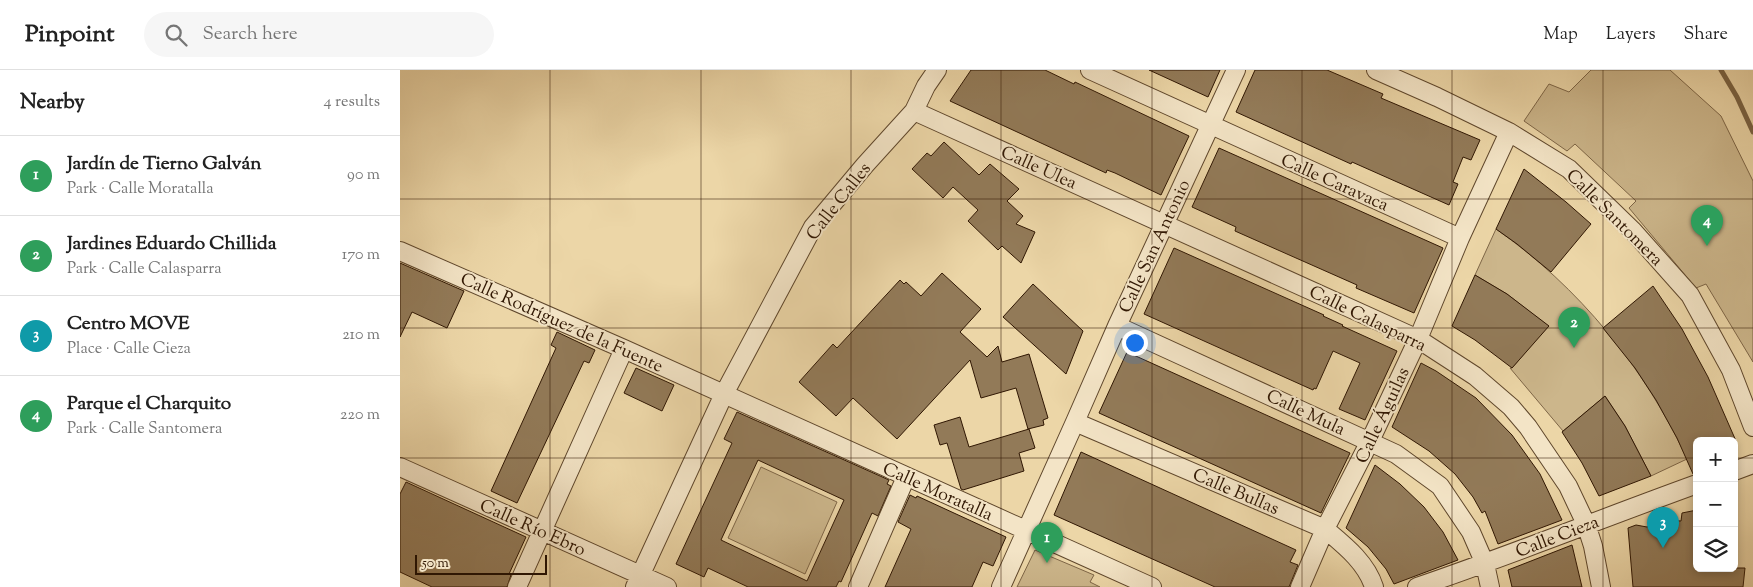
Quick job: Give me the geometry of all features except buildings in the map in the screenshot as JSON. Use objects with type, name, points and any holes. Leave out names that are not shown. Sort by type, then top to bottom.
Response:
[{"type":"street","name":"Calle Calles","points":[[638,581],[724,394],[813,227],[914,111],[926,86],[937,70]]},
{"type":"street","name":"Calle Caravaca","points":[[1090,70],[1460,238]]},
{"type":"street","name":"Calle San Antonio","points":[[1001,587],[1117,326],[1236,70]]},
{"type":"street","name":"Calle Santomera","points":[[1376,70],[1509,132],[1569,169],[1633,231],[1690,296],[1731,370],[1753,427]]},
{"type":"street","name":"Calle Ulea","points":[[914,111],[1165,224]]},
{"type":"street","name":"Calle Águilas","points":[[1300,587],[1325,529],[1370,441],[1418,339],[1460,238],[1509,132]]},
{"type":"street","name":"Calle Calasparra","points":[[1165,224],[1418,339],[1475,376],[1511,407],[1528,427],[1568,486],[1586,524],[1593,546],[1600,587]]},
{"type":"street","name":"Calle Rodríguez de la Fuente","points":[[400,251],[724,394]]},
{"type":"street","name":"Calle Mula","points":[[1117,326],[1396,454],[1440,486],[1470,532],[1485,564],[1490,587]]},
{"type":"street","points":[[518,587],[624,349]]},
{"type":"street","name":"Calle Moratalla","points":[[724,394],[1152,587]]},
{"type":"street","name":"Calle Bullas","points":[[1075,422],[1325,529],[1353,553],[1372,580],[1374,587]]},
{"type":"street","points":[[1738,470],[1753,464]]},
{"type":"street","name":"Calle Río Ebro","points":[[402,472],[542,531],[638,581],[667,587]]},
{"type":"street","points":[[858,587],[906,477]]},
{"type":"street","name":"Calle Cieza","points":[[1417,587],[1485,564],[1586,524],[1693,485]]},
{"type":"shaded area","points":[[1591,70],[1670,70],[1721,116],[1753,181],[1753,362],[1706,284],[1696,288],[1629,208],[1636,201],[1575,144],[1567,151],[1524,121],[1549,84],[1569,92]]},
{"type":"shaded area","points":[[1496,229],[1555,277],[1582,303],[1607,332],[1651,393],[1687,459],[1651,476],[1625,426],[1605,396],[1563,431],[1510,368],[1548,326],[1507,294],[1475,275]]},
{"type":"shaded area","points":[[761,467],[837,502],[805,574],[728,538]]},
{"type":"shaded area","points":[[1035,550],[1094,575],[1090,582],[1100,587],[1017,587]]},
{"type":"waterway","points":[[1721,70],[1737,97],[1753,132]]},
{"type":"place","name":"Parque el Charquito","points":[[1707,246]]},
{"type":"place","name":"Jardines Eduardo Chillida","points":[[1574,348]]},
{"type":"place","name":"Centro MOVE","points":[[1663,548]]},
{"type":"place","name":"Jardín de Tierno Galván","points":[[1047,563]]}]
